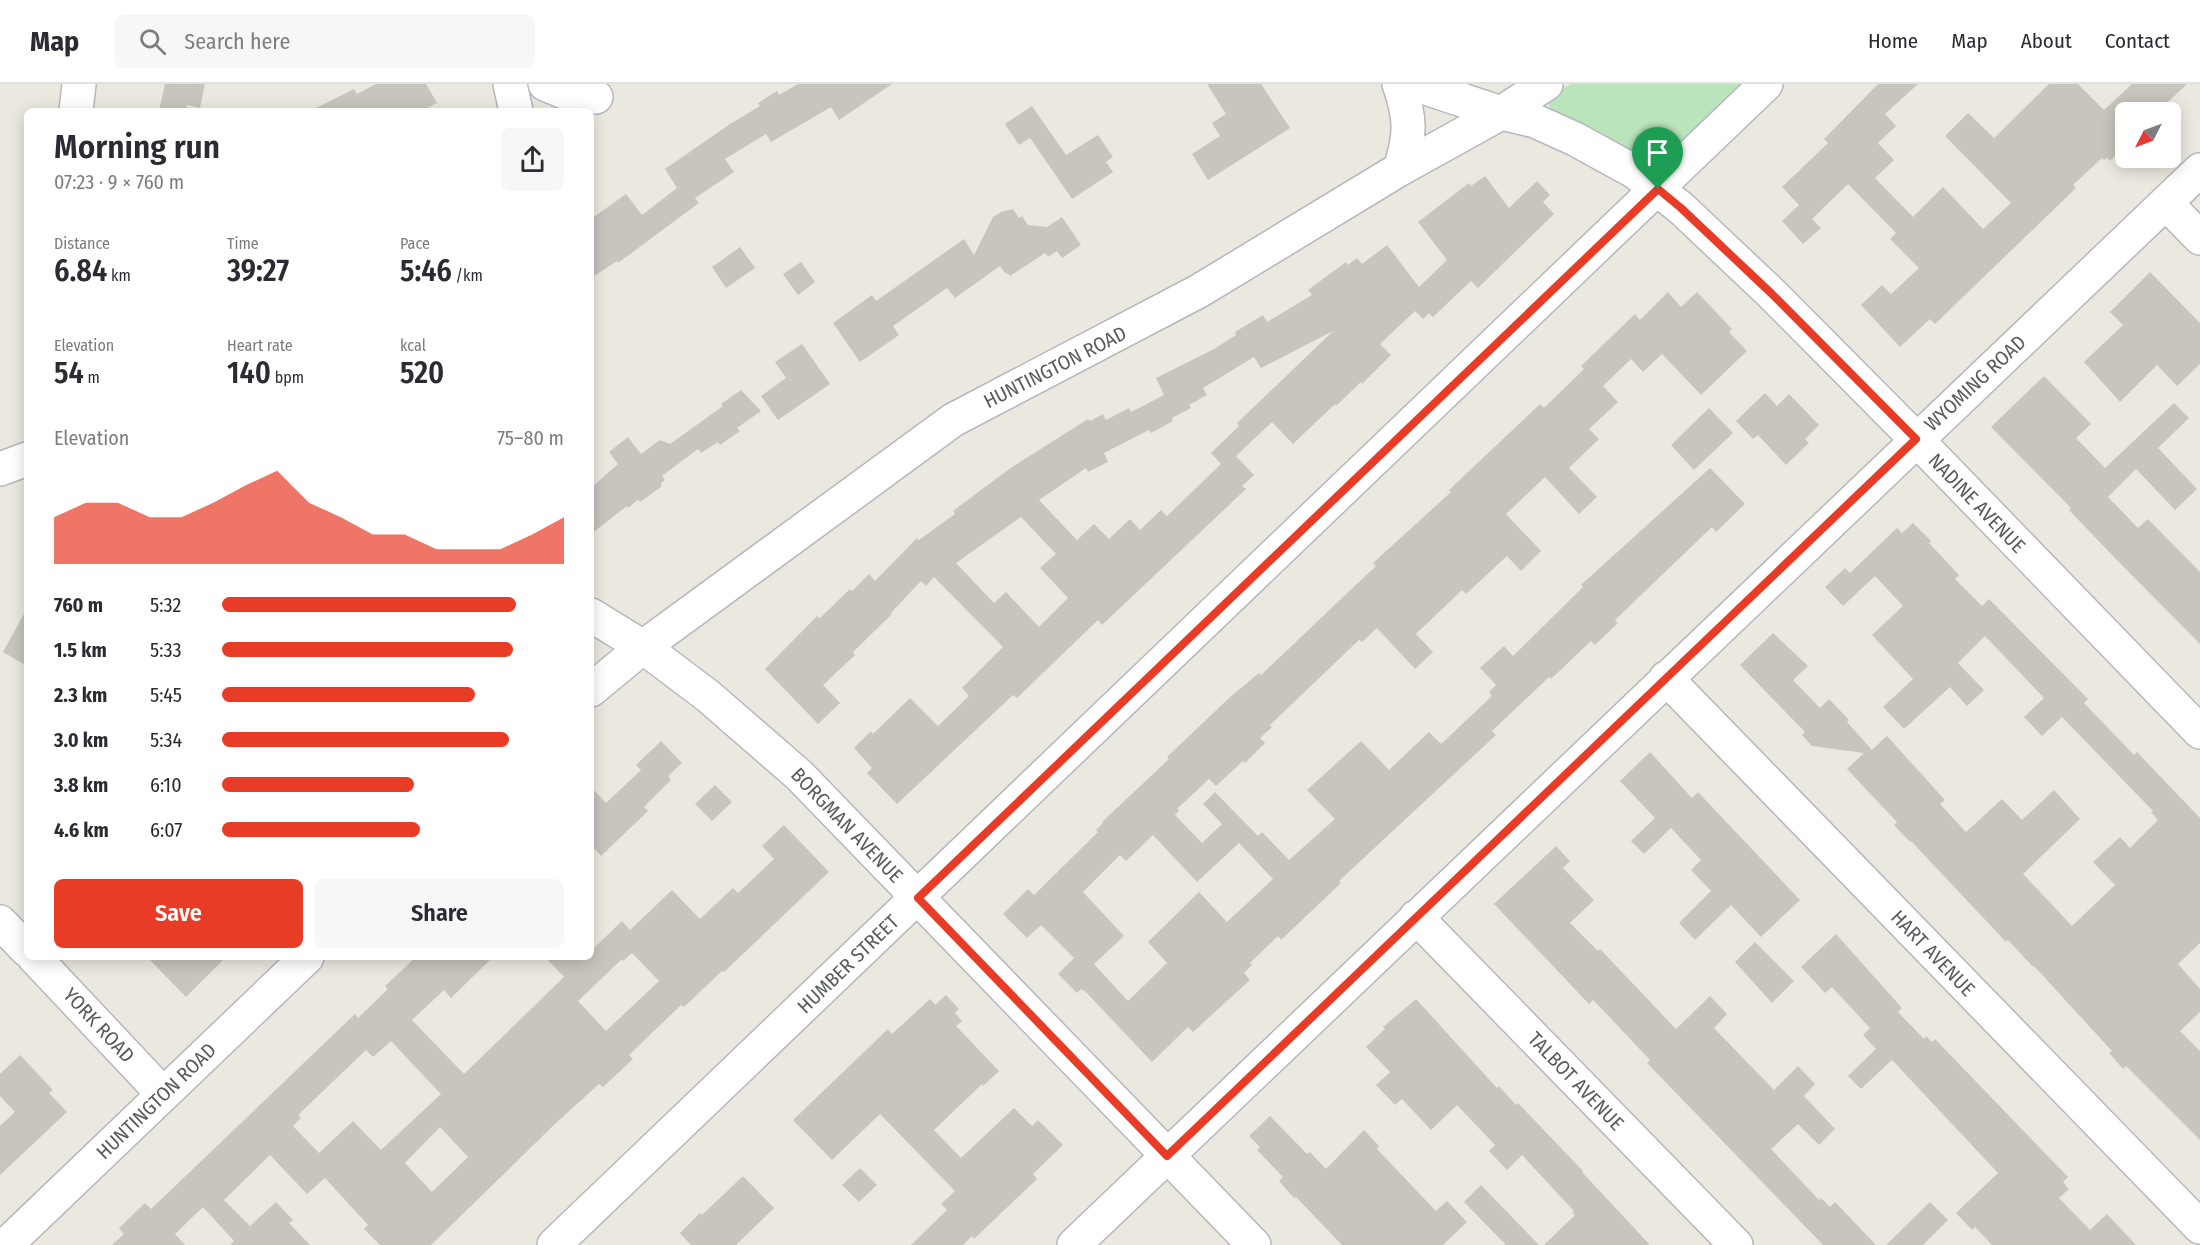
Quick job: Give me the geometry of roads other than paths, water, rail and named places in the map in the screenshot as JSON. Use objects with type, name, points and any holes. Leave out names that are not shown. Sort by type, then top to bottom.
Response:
[{"type":"street","points":[[76,108],[79,84]]},
{"type":"street","points":[[510,84],[515,108]]},
{"type":"street","points":[[545,84],[564,92],[595,97]]},
{"type":"street","points":[[1399,84],[1408,109],[1409,135],[1401,169]]},
{"type":"street","name":"NADINE AVENUE","points":[[1414,84],[1501,113],[1535,121],[1575,139],[1635,172],[1658,189],[1772,294],[2200,732]]},
{"type":"street","name":"HUNTINGTON ROAD","points":[[594,688],[643,647],[953,420],[1199,291],[1401,169],[1501,113],[1546,84]]},
{"type":"street","name":"HUMBER STREET","points":[[554,1245],[1766,84]]},
{"type":"street","name":"WYOMING ROAD","points":[[1074,1245],[2200,170]]},
{"type":"street","points":[[2166,202],[2200,238]]},
{"type":"street","points":[[0,469],[24,460]]},
{"type":"street","name":"BORGMAN AVENUE","points":[[594,617],[643,647],[708,696],[792,768],[1254,1245]]},
{"type":"street","name":"HART AVENUE","points":[[1666,678],[2200,1227]]},
{"type":"street","name":"TALBOT AVENUE","points":[[1416,917],[1736,1245]]},
{"type":"street","points":[[0,922],[24,947]]},
{"type":"street","name":"YORK ROAD","points":[[37,960],[163,1094]]},
{"type":"street","name":"HUNTINGTON ROAD","points":[[6,1245],[304,960]]}]
